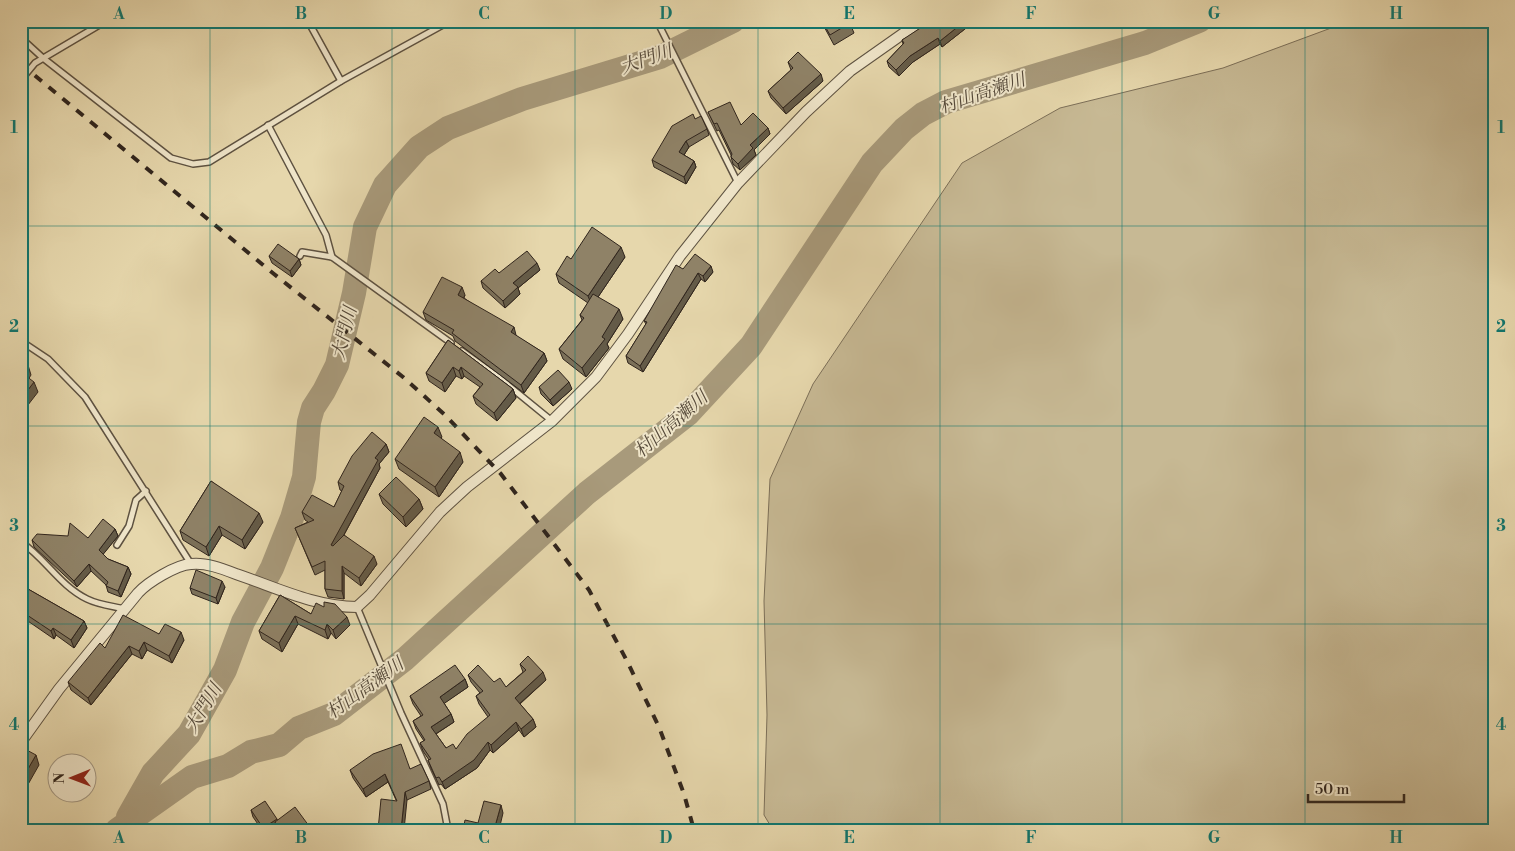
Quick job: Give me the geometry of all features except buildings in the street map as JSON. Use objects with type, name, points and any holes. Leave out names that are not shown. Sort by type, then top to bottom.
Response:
[{"type":"street","points":[[21,742],[59,688],[145,586],[191,564],[218,568],[325,604],[357,607],[370,595],[440,512],[467,487],[552,422],[596,378],[680,256],[738,183],[806,112],[850,70],[921,21]]},
{"type":"lane","points":[[21,80],[34,64],[106,21]]},
{"type":"lane","points":[[308,21],[341,81]]},
{"type":"lane","points":[[21,38],[43,58],[171,158],[193,164],[208,162],[341,81],[450,21]]},
{"type":"lane","points":[[657,21],[738,183]]},
{"type":"lane","points":[[268,125],[326,235],[332,257]]},
{"type":"lane","points":[[300,256],[302,252],[332,257],[498,377],[552,422]]},
{"type":"lane","points":[[21,341],[48,359],[86,397],[191,564]]},
{"type":"lane","points":[[117,545],[129,526],[136,500],[146,491]]},
{"type":"lane","points":[[21,542],[32,549],[72,590],[86,599],[100,604],[125,608]]},
{"type":"lane","points":[[357,607],[401,713],[443,804],[448,830]]},
{"type":"shaded area","points":[[1350,21],[1494,21],[1494,830],[773,830],[764,815],[767,715],[764,601],[770,479],[813,384],[962,163],[1060,108],[1223,68]]},
{"type":"waterway","name":"大門川","points":[[128,817],[153,773],[189,734],[225,670],[243,622],[272,568],[292,518],[304,477],[309,422],[313,408],[337,365],[354,293],[365,227],[385,185],[419,147],[448,128],[522,99],[660,57],[733,21]]},
{"type":"waterway","name":"村山高瀬川","points":[[117,830],[192,777],[228,766],[251,752],[279,745],[299,728],[334,714],[405,659],[587,493],[688,414],[751,346],[872,163],[904,129],[923,114],[946,102],[1145,43],[1199,21]]},
{"type":"railway","points":[[21,64],[274,274],[403,377],[444,414],[501,474],[589,590],[627,661],[659,727],[684,794],[694,830]]}]
